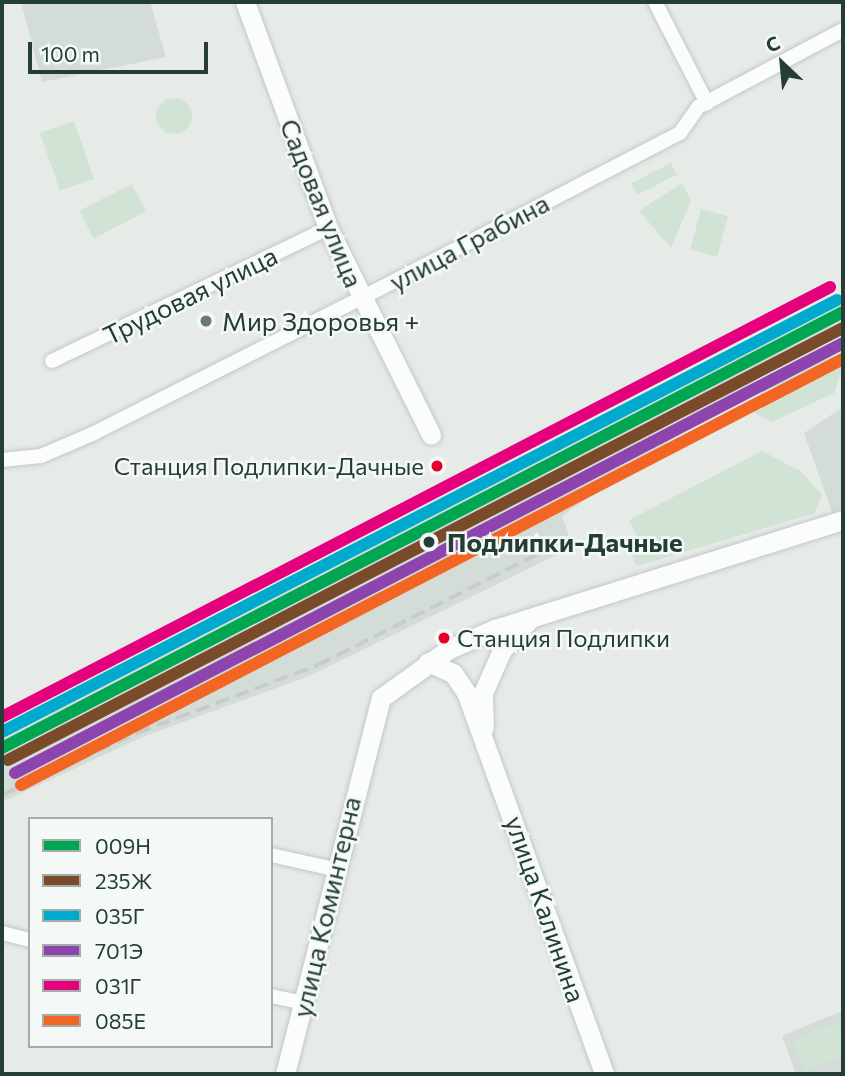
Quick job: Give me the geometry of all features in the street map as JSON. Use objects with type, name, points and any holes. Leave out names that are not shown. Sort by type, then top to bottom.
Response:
[{"type":"street","name":"Садовая улица","points":[[245,2],[328,228],[360,298],[431,435]]},
{"type":"street","points":[[655,2],[706,103]]},
{"type":"street","name":"улица Грабина","points":[[2,460],[41,456],[92,434],[360,298],[680,133],[706,103],[843,30]]},
{"type":"street","name":"Трудовая улица","points":[[52,362],[328,228]]},
{"type":"street","name":"улица Коминтерна","points":[[285,1074],[366,739],[381,698],[428,662],[495,629],[528,621],[843,520]]},
{"type":"street","points":[[484,746],[483,693],[502,650],[528,621]]},
{"type":"street","points":[[495,629],[502,650]]},
{"type":"street","name":"улица Калинина","points":[[428,662],[460,683],[604,1074]]},
{"type":"street","points":[[273,855],[334,869]]},
{"type":"street","points":[[2,933],[28,940]]},
{"type":"street","points":[[273,996],[303,1003]]},
{"type":"shaded area","points":[[21,2],[150,2],[166,57],[42,82]]},
{"type":"shaded area","name":"Подлипки-Дачные","points":[[843,299],[843,329],[767,373],[562,516],[573,547],[307,677],[145,736],[2,802],[2,733]]},
{"type":"shaded area","points":[[843,407],[843,509],[832,512],[804,433]]},
{"type":"shaded area","points":[[842,1011],[843,1074],[796,1074],[782,1036]]},
{"type":"green space","points":[[174,98],[186,104],[192,116],[186,128],[174,134],[162,128],[156,116],[162,104]]},
{"type":"green space","points":[[74,121],[94,179],[60,190],[40,133]]},
{"type":"green space","points":[[671,163],[677,175],[637,195],[631,183]]},
{"type":"green space","points":[[682,183],[691,201],[671,248],[639,211]]},
{"type":"green space","points":[[132,184],[146,212],[94,238],[79,211]]},
{"type":"green space","points":[[701,209],[728,216],[717,257],[690,250]]},
{"type":"green space","points":[[829,352],[843,367],[834,393],[772,422],[753,412],[764,385]]},
{"type":"green space","points":[[762,451],[802,472],[822,495],[815,513],[637,566],[629,550],[637,536],[629,520]]},
{"type":"green space","points":[[839,1022],[843,1056],[804,1071],[792,1040]]},
{"type":"railway","points":[[813,331],[843,315]]},
{"type":"railway","points":[[2,795],[137,733],[318,665],[569,538]]},
{"type":"transit line","name":"031Г","points":[[2,717],[830,287]]},
{"type":"transit line","name":"035Г","points":[[2,732],[837,300]]},
{"type":"transit line","name":"009Н","points":[[2,748],[843,312]]},
{"type":"transit line","name":"235Ж","points":[[8,760],[843,328]]},
{"type":"transit line","name":"701Э","points":[[15,773],[843,343]]},
{"type":"transit line","name":"085Е","points":[[21,785],[843,359]]},
{"type":"place","name":"Мир Здоровья +","points":[[206,321]]},
{"type":"place","name":"Станция Подлипки-Дачные","points":[[437,466]]},
{"type":"place","name":"Подлипки-Дачные","points":[[429,542]]},
{"type":"place","name":"Станция Подлипки","points":[[444,638]]}]
